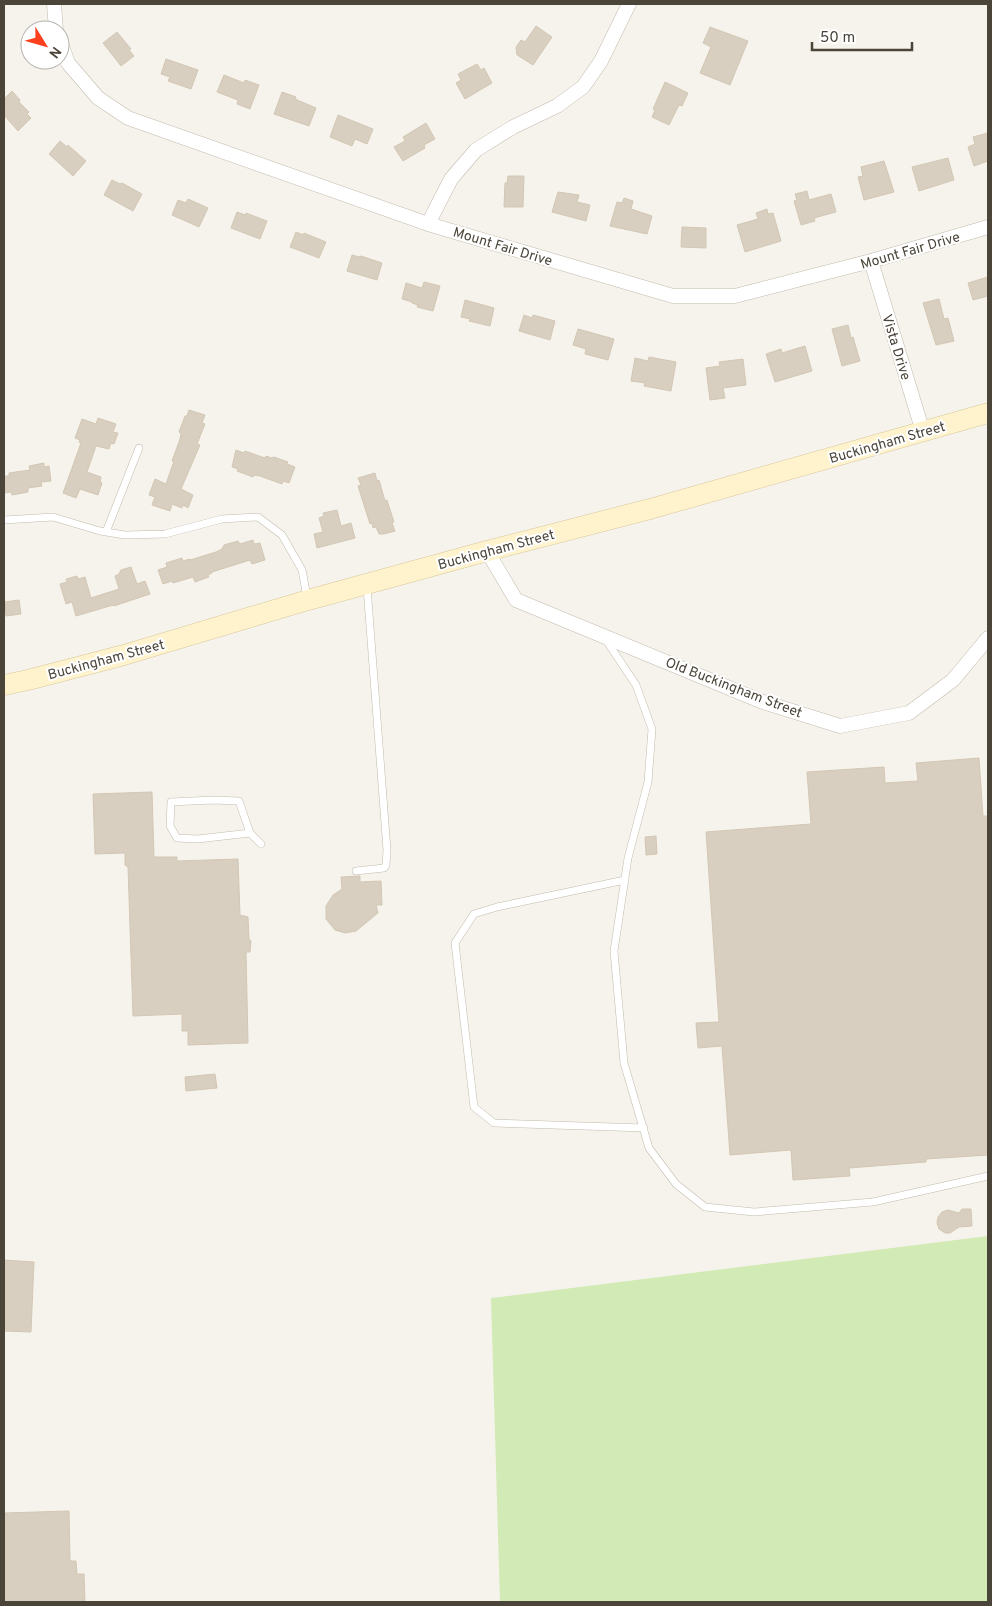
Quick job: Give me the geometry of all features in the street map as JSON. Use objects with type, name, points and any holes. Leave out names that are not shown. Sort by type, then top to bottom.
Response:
[{"type":"main road","name":"Buckingham Street","points":[[4,685],[124,655],[308,600],[486,551],[650,509],[988,413]]},
{"type":"street","points":[[54,4],[55,20]]},
{"type":"street","points":[[428,224],[451,179],[476,150],[513,127],[557,106],[583,87],[601,61],[629,4]]},
{"type":"street","name":"Mount Fair Drive","points":[[70,65],[98,98],[128,118],[428,224],[673,296],[734,296],[871,261],[988,227]]},
{"type":"street","name":"Vista Drive","points":[[871,261],[923,432]]},
{"type":"street","name":"Old Buckingham Street","points":[[486,551],[516,600],[763,702],[840,726],[909,713],[953,680],[988,640]]},
{"type":"lane","points":[[106,532],[139,448]]},
{"type":"lane","points":[[4,520],[52,517],[79,526],[125,535],[165,534],[222,519],[258,517],[282,535],[302,570],[308,600]]},
{"type":"lane","points":[[356,871],[384,868],[387,850],[370,644],[367,584]]},
{"type":"lane","points":[[604,635],[636,685],[652,729],[648,782],[628,858],[614,951],[624,1063],[649,1148],[676,1184],[705,1207],[754,1212],[873,1202],[988,1176]]},
{"type":"lane","points":[[250,833],[177,838],[170,826],[171,802],[239,801],[250,833],[261,844]]},
{"type":"lane","points":[[625,880],[497,907],[474,914],[455,943],[474,1107],[494,1123],[644,1128]]},
{"type":"green space","points":[[988,1236],[988,1602],[500,1602],[491,1298]]},
{"type":"building","points":[[536,26],[552,37],[533,65],[517,55],[516,47],[521,40],[525,42]]},
{"type":"building","points":[[710,27],[748,41],[730,85],[700,73],[711,47],[703,43]]},
{"type":"building","points":[[117,32],[131,49],[129,50],[134,56],[121,66],[103,43]]},
{"type":"building","points":[[166,59],[198,70],[191,89],[168,81],[170,77],[161,74]]},
{"type":"building","points":[[477,64],[481,70],[484,68],[492,83],[465,99],[456,83],[461,80],[458,74]]},
{"type":"building","points":[[224,75],[244,83],[245,80],[259,85],[250,109],[237,104],[238,100],[217,92]]},
{"type":"building","points":[[665,82],[688,93],[682,106],[679,105],[669,125],[652,117],[655,110],[653,109]]},
{"type":"building","points":[[12,91],[29,112],[27,114],[31,118],[18,131],[4,115],[4,99]]},
{"type":"building","points":[[282,92],[316,108],[309,126],[274,114]]},
{"type":"building","points":[[338,115],[373,129],[367,144],[355,139],[352,146],[330,137]]},
{"type":"building","points":[[426,123],[435,139],[424,145],[425,148],[403,161],[394,147],[405,141],[403,137]]},
{"type":"building","points":[[988,133],[988,161],[974,166],[968,147],[975,144],[973,137]]},
{"type":"building","points":[[60,141],[67,147],[68,145],[86,161],[73,176],[49,154]]},
{"type":"building","points":[[948,158],[954,180],[919,191],[912,167]]},
{"type":"building","points":[[884,161],[894,192],[864,200],[858,177],[863,176],[861,167]]},
{"type":"building","points":[[508,176],[524,176],[523,207],[504,207],[505,183],[507,183]]},
{"type":"building","points":[[112,180],[120,184],[122,183],[142,194],[133,211],[104,195]]},
{"type":"building","points":[[807,191],[809,200],[831,194],[836,212],[814,218],[815,221],[801,225],[794,201],[797,200],[795,194]]},
{"type":"building","points":[[558,192],[579,195],[577,202],[590,205],[586,221],[552,212]]},
{"type":"building","points":[[624,198],[633,201],[631,209],[652,216],[647,234],[610,226],[617,202],[622,203]]},
{"type":"building","points":[[188,199],[208,208],[199,227],[172,215],[178,200],[186,203]]},
{"type":"building","points":[[767,209],[768,214],[773,213],[781,241],[745,252],[737,225],[758,219],[756,213]]},
{"type":"building","points":[[237,212],[245,215],[246,213],[267,221],[260,239],[231,228]]},
{"type":"building","points":[[682,227],[706,228],[706,248],[681,247]]},
{"type":"building","points":[[296,232],[303,235],[304,233],[326,242],[319,258],[290,247]]},
{"type":"building","points":[[352,255],[382,263],[377,280],[347,271]]},
{"type":"building","points":[[988,277],[988,296],[973,300],[968,283]]},
{"type":"building","points":[[424,282],[440,286],[433,311],[417,307],[418,305],[402,299],[406,283],[422,288]]},
{"type":"building","points":[[939,299],[944,319],[948,318],[954,341],[936,345],[923,303]]},
{"type":"building","points":[[465,300],[494,308],[490,326],[461,317]]},
{"type":"building","points":[[524,315],[532,318],[533,315],[555,321],[550,340],[519,331]]},
{"type":"building","points":[[848,325],[860,361],[842,366],[832,329]]},
{"type":"building","points":[[578,329],[614,339],[608,360],[585,354],[586,349],[573,345]]},
{"type":"building","points":[[805,346],[812,371],[775,382],[766,354],[781,349],[782,353]]},
{"type":"building","points":[[649,357],[676,362],[671,391],[644,386],[645,383],[631,381],[635,358],[648,361]]},
{"type":"building","points":[[743,359],[746,385],[723,388],[725,398],[710,400],[706,368],[720,366],[719,362]]},
{"type":"building","points":[[189,410],[205,415],[202,423],[205,424],[197,444],[200,445],[181,489],[193,495],[188,508],[183,505],[182,508],[172,504],[170,511],[152,505],[155,497],[149,495],[155,479],[166,484],[180,439],[181,433],[179,432]]},
{"type":"building","points":[[98,418],[116,424],[113,432],[118,433],[114,444],[111,443],[109,449],[96,446],[87,472],[101,477],[100,482],[102,483],[98,495],[80,489],[76,498],[63,493],[81,443],[79,442],[80,440],[75,438],[82,419],[96,424]]},
{"type":"building","points":[[236,450],[265,458],[266,456],[274,457],[288,462],[287,464],[295,467],[289,483],[283,481],[282,484],[260,476],[254,475],[253,477],[237,471],[238,469],[232,467]]},
{"type":"building","points":[[44,463],[44,467],[49,466],[51,481],[41,482],[42,486],[28,488],[28,492],[12,495],[11,492],[4,493],[4,476],[9,476],[9,473],[30,470],[29,466]]},
{"type":"building","points":[[375,473],[394,522],[392,523],[395,531],[384,534],[379,534],[376,527],[373,528],[372,523],[370,524],[358,486],[361,485],[358,478]]},
{"type":"building","points":[[337,510],[341,526],[351,523],[355,538],[317,548],[314,534],[323,532],[319,518],[324,516],[323,513]]},
{"type":"building","points":[[253,540],[254,544],[260,543],[265,560],[252,564],[250,560],[212,572],[208,575],[209,577],[195,582],[193,577],[163,584],[158,570],[167,567],[166,563],[182,558],[183,561],[190,560],[216,552],[222,549],[224,545],[238,541],[240,544]]},
{"type":"building","points":[[131,567],[137,584],[145,581],[150,594],[76,616],[72,602],[66,604],[60,584],[67,582],[66,579],[77,576],[78,579],[85,577],[91,598],[119,589],[115,576],[121,570]]},
{"type":"building","points":[[19,600],[21,614],[6,616],[5,602]]},
{"type":"building","points":[[979,758],[983,816],[988,816],[988,1155],[926,1159],[926,1162],[849,1168],[850,1176],[793,1180],[791,1150],[730,1155],[722,1046],[698,1048],[696,1023],[719,1022],[706,832],[811,824],[807,772],[884,767],[885,783],[918,781],[916,763]]},
{"type":"building","points":[[152,792],[154,857],[177,857],[177,861],[238,859],[240,915],[248,917],[249,939],[251,941],[250,952],[246,952],[248,1043],[188,1045],[188,1031],[182,1031],[182,1014],[133,1016],[128,867],[125,865],[125,853],[95,854],[93,794]]},
{"type":"building","points":[[656,836],[657,854],[646,855],[645,837]]},
{"type":"building","points":[[360,876],[360,882],[381,881],[382,905],[376,905],[378,913],[356,931],[345,933],[335,930],[326,919],[326,906],[333,895],[342,889],[341,877]]},
{"type":"building","points":[[215,1074],[217,1088],[186,1091],[185,1077]]},
{"type":"building","points":[[962,1209],[971,1209],[972,1226],[959,1227],[950,1233],[945,1233],[939,1229],[938,1217],[942,1212],[948,1210],[959,1213]]},
{"type":"building","points":[[4,1260],[34,1262],[31,1332],[4,1331]]},
{"type":"building","points":[[69,1511],[70,1561],[76,1561],[77,1574],[84,1574],[85,1602],[4,1602],[4,1513]]}]
